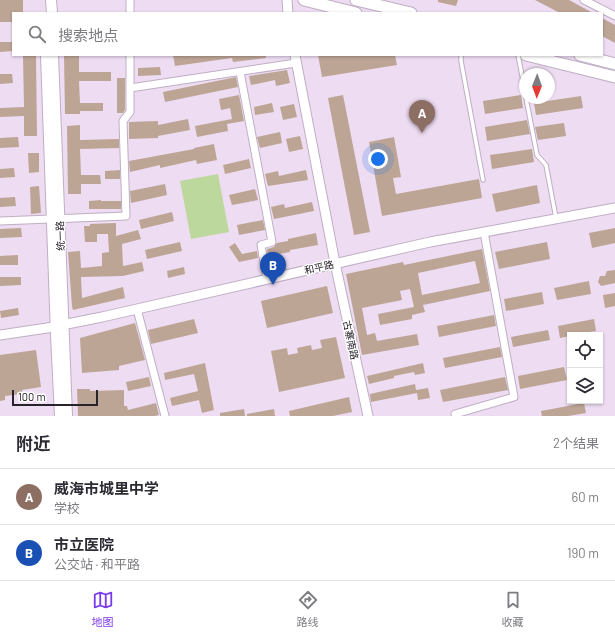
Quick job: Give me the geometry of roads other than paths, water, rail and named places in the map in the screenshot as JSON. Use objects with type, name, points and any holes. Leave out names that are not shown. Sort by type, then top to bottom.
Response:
[{"type":"main road","points":[[45,0],[45,12]]},
{"type":"main road","points":[[52,0],[52,12]]},
{"type":"main road","points":[[304,0],[352,12]]},
{"type":"main road","points":[[356,0],[407,12]]},
{"type":"main road","name":"统一路","points":[[46,56],[56,219]]},
{"type":"main road","name":"统一路","points":[[53,56],[60,416]]},
{"type":"main road","points":[[530,56],[615,77]]},
{"type":"main road","points":[[584,56],[615,64]]},
{"type":"main road","name":"统一路","points":[[59,326],[67,416]]},
{"type":"street","points":[[130,0],[130,12]]},
{"type":"street","points":[[287,0],[288,12]]},
{"type":"street","points":[[584,0],[615,16]]},
{"type":"street","points":[[0,221],[126,216],[123,121],[130,112],[130,56]]},
{"type":"street","points":[[130,88],[240,72],[295,59]]},
{"type":"street","name":"古寨南路","points":[[295,59],[335,263],[368,416]]},
{"type":"street","points":[[240,72],[272,242],[261,245],[267,278]]},
{"type":"street","name":"和平路","points":[[0,335],[59,326],[335,263],[484,232],[615,208]]},
{"type":"street","points":[[456,416],[455,414],[514,397],[484,232]]},
{"type":"street","points":[[137,309],[165,416]]},
{"type":"lane","points":[[461,56],[483,180]]},
{"type":"lane","points":[[518,56],[521,68]]},
{"type":"lane","points":[[527,104],[538,155],[546,165],[556,218]]},
{"type":"place","name":"威海市城里中学","points":[[422,133]]},
{"type":"place","name":"市立医院","points":[[273,285]]}]
